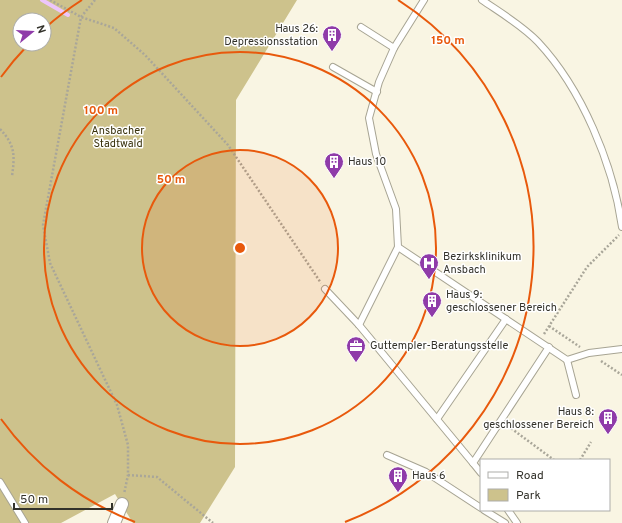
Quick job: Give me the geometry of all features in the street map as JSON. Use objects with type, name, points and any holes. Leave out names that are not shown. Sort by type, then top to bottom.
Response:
[{"type":"street","points":[[114,523],[122,504]]},
{"type":"lane","points":[[359,325],[398,247],[396,209],[376,154],[369,118],[377,92],[394,48],[424,0]]},
{"type":"lane","points":[[482,0],[538,42],[561,71],[584,110],[605,158],[621,209],[622,227]]},
{"type":"lane","points":[[361,27],[394,48]]},
{"type":"lane","points":[[333,67],[377,92]]},
{"type":"lane","points":[[398,247],[567,360],[576,395]]},
{"type":"lane","points":[[325,290],[359,325],[480,472]]},
{"type":"lane","points":[[437,419],[506,319]]},
{"type":"lane","points":[[473,463],[549,347]]},
{"type":"lane","points":[[567,360],[589,353],[622,349]]},
{"type":"lane","points":[[387,455],[426,472],[480,507]]},
{"type":"lane","points":[[0,482],[25,523]]},
{"type":"lane","points":[[486,511],[505,523]]},
{"type":"lane","points":[[509,511],[516,523]]},
{"type":"path","points":[[50,0],[81,17],[114,28],[145,55],[228,145],[325,290]]},
{"type":"path","points":[[95,0],[81,17],[43,225],[50,262],[117,405],[128,445],[128,475],[122,504]]},
{"type":"path","points":[[0,129],[9,139],[15,156],[12,176]]},
{"type":"path","points":[[539,340],[587,267],[622,232]]},
{"type":"path","points":[[501,421],[553,459]]},
{"type":"path","points":[[581,459],[591,442]]},
{"type":"path","points":[[128,475],[157,477],[213,523]]},
{"type":"green space","name":"Ansbacher Stadtwald","points":[[0,0],[297,0],[236,100],[235,467],[200,523],[133,523],[115,494],[61,523],[0,523]]},
{"type":"waterway","points":[[42,0],[68,15]]},
{"type":"place","name":"Haus 26: Depressionsstation","points":[[332,52]]},
{"type":"place","name":"Haus 10","points":[[334,179]]},
{"type":"place","name":"Bezirksklinikum Ansbach","points":[[429,280]]},
{"type":"place","name":"Haus 9: geschlossener Bereich","points":[[432,318]]},
{"type":"place","name":"Guttempler-Beratungsstelle","points":[[356,363]]},
{"type":"place","name":"Haus 8: geschlossener Bereich","points":[[608,435]]},
{"type":"place","name":"Haus 6","points":[[398,493]]}]
